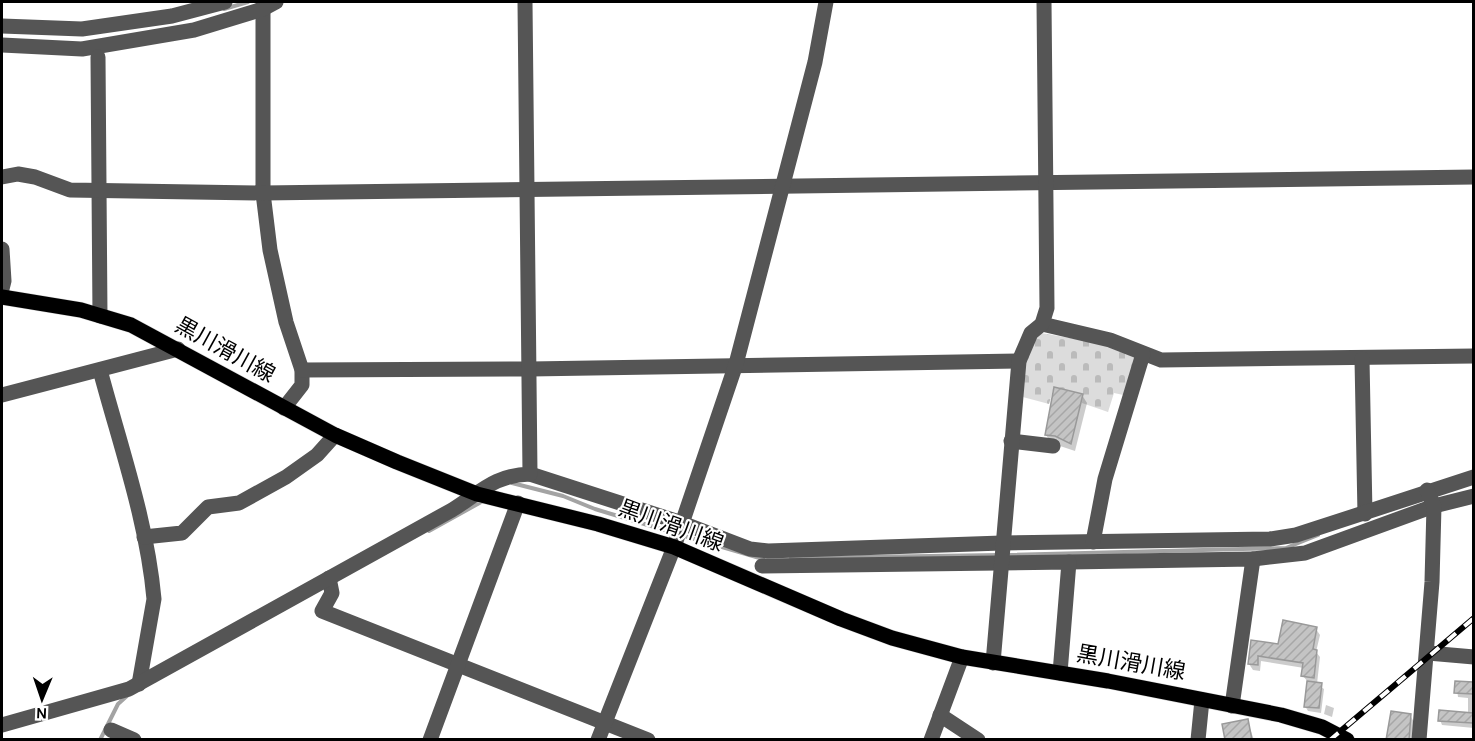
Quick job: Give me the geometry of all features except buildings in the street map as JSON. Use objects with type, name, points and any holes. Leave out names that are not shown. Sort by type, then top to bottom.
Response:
[{"type":"main road","name":"黒川滑川線","points":[[2,297],[100,316],[131,325],[335,435],[477,494],[518,503],[674,547],[841,619],[892,638],[962,657],[1233,706],[1322,727],[1347,740]]},
{"type":"street","points":[[2,26],[82,29],[172,16],[206,4],[225,2]]},
{"type":"street","points":[[525,2],[530,474]]},
{"type":"street","points":[[598,740],[674,547],[736,364],[815,62],[826,2]]},
{"type":"street","points":[[993,663],[1019,361],[1031,333],[1042,324],[1047,308],[1044,2]]},
{"type":"street","points":[[2,45],[82,50],[194,30],[267,4],[263,193],[273,260],[286,322],[302,370],[302,385],[284,408]]},
{"type":"street","points":[[98,57],[100,316]]},
{"type":"street","points":[[2,177],[18,174],[35,177],[70,190],[263,193],[1473,177]]},
{"type":"street","points":[[2,249],[4,281],[2,289]]},
{"type":"street","points":[[1042,324],[1110,340],[1161,360],[1473,356]]},
{"type":"street","points":[[2,395],[178,349]]},
{"type":"street","points":[[1093,542],[1105,479],[1143,354]]},
{"type":"street","points":[[1362,359],[1365,514]]},
{"type":"street","points":[[302,370],[530,369],[1019,361]]},
{"type":"street","points":[[100,370],[144,537],[154,599],[139,684]]},
{"type":"street","points":[[144,537],[182,533],[208,507],[240,503],[302,466],[317,455],[335,435]]},
{"type":"street","points":[[1011,441],[1053,446]]},
{"type":"street","points":[[2,725],[112,696],[139,684],[508,475],[530,474],[682,523],[750,549],[768,551],[1002,543],[1270,539],[1296,535],[1365,514],[1427,490],[1473,477]]},
{"type":"street","points":[[1419,740],[1428,653],[1434,507],[1427,490]]},
{"type":"street","points":[[762,566],[1253,559],[1305,553],[1434,507],[1473,496]]},
{"type":"street","points":[[430,740],[518,503]]},
{"type":"street","points":[[1233,706],[1253,559]]},
{"type":"street","points":[[1060,673],[1069,562]]},
{"type":"street","points":[[329,578],[332,594],[322,611],[648,740]]},
{"type":"street","points":[[1428,653],[1473,657]]},
{"type":"street","points":[[931,740],[962,657]]},
{"type":"street","points":[[1198,740],[1202,700]]},
{"type":"street","points":[[940,715],[978,740]]},
{"type":"street","points":[[111,730],[134,740]]},
{"type":"green space","points":[[1041,333],[1105,344],[1136,358],[1128,396],[1114,393],[1108,412],[1082,403],[1083,394],[1054,387],[1049,404],[1019,396],[1022,370],[1027,354]]},
{"type":"waterway","points":[[224,9],[248,2]]},
{"type":"waterway","points":[[512,483],[563,496],[595,509],[674,533]]},
{"type":"waterway","points":[[429,531],[483,501]]},
{"type":"waterway","points":[[681,535],[763,559]]},
{"type":"waterway","points":[[1007,555],[1286,548],[1318,535]]},
{"type":"waterway","points":[[791,558],[1000,555]]},
{"type":"waterway","points":[[100,740],[118,704],[128,695]]},
{"type":"railway","points":[[1330,740],[1474,618]]}]
